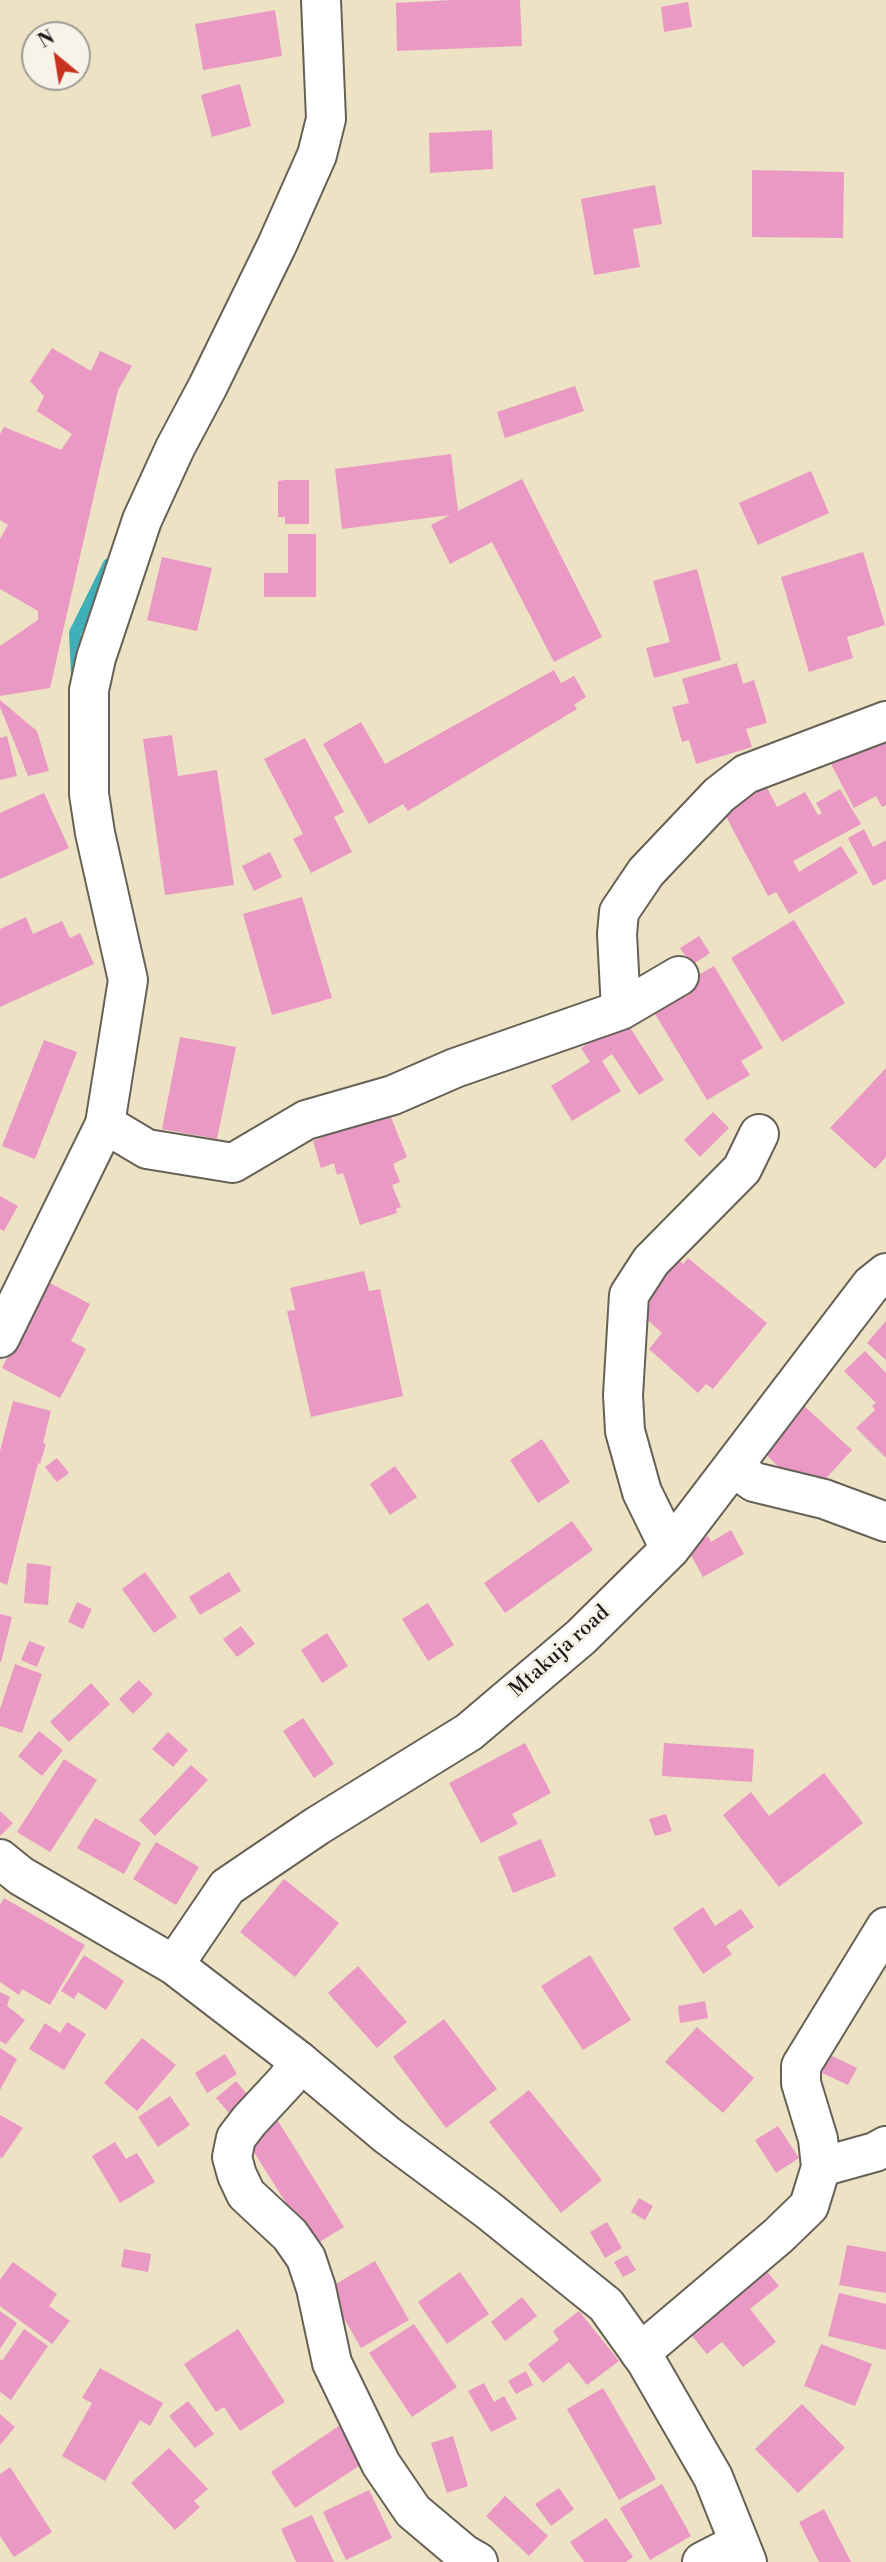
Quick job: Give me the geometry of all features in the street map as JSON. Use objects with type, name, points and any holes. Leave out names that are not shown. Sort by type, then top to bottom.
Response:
[{"type":"street","points":[[0,1338],[105,1124],[128,980],[95,833],[89,794],[89,690],[96,658],[142,520],[175,448],[278,245],[317,155],[326,119],[321,0]]},
{"type":"street","points":[[621,1010],[617,934],[619,912],[646,872],[719,795],[746,774],[886,721]]},
{"type":"street","points":[[105,1124],[147,1149],[233,1163],[306,1120],[393,1095],[456,1068],[621,1010],[679,976]]},
{"type":"street","points":[[670,1549],[642,1492],[625,1431],[623,1395],[629,1295],[651,1261],[742,1169],[759,1134]]},
{"type":"street","name":"Mtakuja road","points":[[174,1965],[227,1887],[317,1826],[469,1732],[581,1637],[670,1549],[871,1285],[886,1273]]},
{"type":"street","points":[[733,1467],[754,1482],[824,1499],[886,1522]]},
{"type":"street","points":[[0,1859],[21,1875],[174,1965],[606,2305],[640,2353],[713,2477],[743,2552],[702,2562]]},
{"type":"street","points":[[640,2353],[778,2236],[809,2206],[821,2167],[818,2139],[802,2083],[801,2066],[886,1927]]},
{"type":"street","points":[[299,2061],[287,2080],[236,2138],[232,2158],[237,2175],[246,2194],[290,2235],[306,2258],[316,2288],[332,2363],[382,2464],[413,2511],[464,2554],[478,2562]]},
{"type":"street","points":[[821,2167],[875,2152],[886,2146]]},
{"type":"building","points":[[520,0],[522,46],[397,51],[396,3]]},
{"type":"building","points":[[688,2],[692,27],[664,32],[661,7]]},
{"type":"building","points":[[275,10],[282,56],[203,70],[195,24]]},
{"type":"building","points":[[240,84],[251,126],[212,137],[201,95]]},
{"type":"building","points":[[492,130],[493,169],[430,173],[429,133]]},
{"type":"building","points":[[752,170],[844,172],[843,238],[752,237]]},
{"type":"building","points":[[655,185],[662,224],[633,229],[640,267],[594,275],[581,199]]},
{"type":"building","points":[[52,348],[91,371],[100,351],[132,366],[118,390],[50,688],[0,696],[0,646],[38,620],[38,611],[0,589],[0,539],[8,525],[0,520],[0,434],[4,427],[61,450],[72,434],[37,411],[44,396],[30,381]]},
{"type":"building","points":[[575,386],[584,411],[505,438],[497,412]]},
{"type":"building","points":[[451,454],[458,511],[522,479],[602,637],[554,662],[492,542],[450,564],[431,525],[450,515],[342,529],[335,469]]},
{"type":"building","points":[[811,471],[829,513],[758,545],[739,503]]},
{"type":"building","points":[[309,480],[309,524],[285,524],[285,517],[278,517],[278,481]]},
{"type":"building","points":[[288,534],[316,534],[316,597],[264,597],[264,573],[288,573]]},
{"type":"building","points":[[863,552],[885,625],[847,637],[853,658],[809,672],[781,577]]},
{"type":"building","points":[[162,557],[212,568],[197,631],[147,620]]},
{"type":"building","points":[[697,569],[721,660],[654,678],[646,648],[670,642],[653,581]]},
{"type":"building","points":[[737,663],[743,684],[754,680],[767,723],[746,729],[752,747],[696,764],[689,740],[682,742],[672,707],[689,703],[682,679]]},
{"type":"building","points":[[554,670],[561,683],[574,676],[586,697],[574,705],[577,709],[408,811],[403,804],[369,824],[323,744],[361,722],[385,764]]},
{"type":"building","points":[[0,700],[37,731],[49,771],[28,776],[0,707]]},
{"type":"building","points":[[886,730],[886,805],[882,807],[876,796],[854,808],[829,760]]},
{"type":"building","points":[[172,735],[178,776],[217,770],[234,885],[165,895],[143,739]]},
{"type":"building","points":[[7,736],[17,776],[0,780],[0,738]]},
{"type":"building","points":[[305,738],[344,812],[334,817],[352,852],[311,873],[293,839],[303,834],[264,759]]},
{"type":"building","points":[[765,784],[777,807],[805,792],[818,815],[822,813],[816,803],[840,789],[861,824],[793,861],[799,872],[841,846],[858,873],[789,914],[776,892],[768,896],[721,807]]},
{"type":"building","points":[[44,793],[69,848],[0,879],[0,813]]},
{"type":"building","points":[[864,829],[873,847],[886,840],[886,879],[873,886],[848,838]]},
{"type":"building","points":[[270,852],[282,877],[254,891],[242,866]]},
{"type":"building","points":[[302,897],[332,998],[272,1015],[243,914]]},
{"type":"building","points":[[26,917],[33,934],[62,921],[70,938],[80,933],[94,964],[0,1007],[0,929]]},
{"type":"building","points":[[794,920],[845,1003],[782,1042],[731,958]]},
{"type":"building","points":[[699,936],[710,953],[692,965],[680,948]]},
{"type":"building","points":[[714,966],[763,1048],[741,1061],[750,1075],[707,1100],[649,1004]]},
{"type":"building","points":[[625,1020],[664,1080],[639,1095],[612,1054],[602,1061],[621,1091],[572,1121],[551,1086],[590,1062],[581,1048]]},
{"type":"building","points":[[180,1037],[236,1047],[217,1139],[162,1129]]},
{"type":"building","points":[[44,1040],[77,1052],[35,1159],[2,1146]]},
{"type":"building","points":[[886,1068],[886,1157],[875,1169],[830,1128]]},
{"type":"building","points":[[388,1110],[407,1157],[393,1164],[400,1182],[392,1185],[401,1207],[396,1209],[397,1213],[360,1225],[343,1173],[337,1175],[334,1163],[321,1168],[313,1141]]},
{"type":"building","points":[[713,1112],[729,1128],[700,1157],[684,1140]]},
{"type":"building","points":[[0,1196],[18,1206],[4,1231],[0,1229]]},
{"type":"building","points":[[675,1257],[683,1264],[688,1258],[767,1323],[713,1389],[706,1384],[698,1393],[649,1349],[662,1333],[631,1305]]},
{"type":"building","points":[[364,1271],[369,1291],[380,1289],[403,1396],[311,1417],[287,1311],[295,1310],[290,1288]]},
{"type":"building","points":[[46,1281],[90,1304],[71,1341],[86,1349],[60,1398],[2,1368]]},
{"type":"building","points":[[886,1321],[886,1360],[867,1343]]},
{"type":"building","points":[[865,1351],[886,1373],[886,1458],[856,1428],[875,1410],[872,1406],[876,1403],[844,1371]]},
{"type":"building","points":[[13,1401],[51,1411],[43,1443],[46,1444],[40,1464],[38,1463],[7,1585],[0,1582],[0,1451]]},
{"type":"building","points":[[801,1403],[852,1450],[818,1487],[802,1491],[757,1445]]},
{"type":"building","points":[[542,1439],[570,1482],[538,1503],[510,1460]]},
{"type":"building","points":[[57,1458],[69,1473],[57,1482],[45,1467]]},
{"type":"building","points":[[395,1466],[417,1497],[390,1515],[370,1484]]},
{"type":"building","points":[[572,1521],[593,1550],[505,1613],[484,1583]]},
{"type":"building","points":[[731,1530],[744,1554],[703,1577],[687,1548],[708,1536],[711,1542]]},
{"type":"building","points":[[27,1563],[51,1566],[48,1605],[24,1603]]},
{"type":"building","points":[[145,1572],[177,1617],[154,1633],[122,1589]]},
{"type":"building","points":[[229,1572],[241,1591],[200,1615],[189,1597]]},
{"type":"building","points":[[77,1602],[92,1609],[83,1629],[68,1622]]},
{"type":"building","points":[[428,1603],[454,1645],[428,1661],[402,1619]]},
{"type":"building","points":[[0,1614],[12,1617],[1,1662],[0,1662]]},
{"type":"building","points":[[241,1626],[255,1644],[237,1657],[223,1639]]},
{"type":"building","points":[[327,1633],[348,1666],[322,1683],[301,1650]]},
{"type":"building","points":[[29,1641],[45,1647],[37,1667],[21,1660]]},
{"type":"building","points":[[15,1664],[42,1674],[22,1733],[0,1726],[0,1709]]},
{"type":"building","points":[[139,1680],[153,1694],[133,1714],[119,1699]]},
{"type":"building","points":[[91,1683],[110,1704],[69,1742],[50,1722]]},
{"type":"building","points":[[303,1718],[334,1764],[314,1778],[283,1731]]},
{"type":"building","points":[[39,1731],[63,1750],[42,1776],[18,1756]]},
{"type":"building","points":[[168,1732],[188,1750],[173,1767],[152,1749]]},
{"type":"building","points":[[525,1743],[551,1793],[512,1814],[518,1824],[481,1843],[449,1783]]},
{"type":"building","points":[[664,1743],[754,1749],[752,1782],[662,1776]]},
{"type":"building","points":[[64,1759],[97,1780],[50,1852],[17,1832]]},
{"type":"building","points":[[191,1765],[208,1780],[155,1836],[139,1820]]},
{"type":"building","points":[[824,1773],[863,1823],[779,1887],[723,1815],[751,1792],[769,1816]]},
{"type":"building","points":[[0,1811],[13,1823],[0,1836]]},
{"type":"building","points":[[666,1814],[672,1831],[655,1836],[649,1819]]},
{"type":"building","points":[[95,1818],[141,1843],[124,1874],[77,1848]]},
{"type":"building","points":[[541,1839],[556,1876],[513,1893],[498,1857]]},
{"type":"building","points":[[156,1842],[199,1867],[176,1905],[133,1879]]},
{"type":"building","points":[[284,1879],[339,1923],[295,1977],[240,1932]]},
{"type":"building","points":[[4,1898],[85,1945],[50,2005],[22,1989],[19,1995],[0,1982],[0,1905]]},
{"type":"building","points":[[703,1907],[715,1926],[741,1909],[754,1927],[726,1946],[732,1954],[703,1974],[673,1928]]},
{"type":"building","points":[[84,1955],[124,1981],[106,2010],[78,1992],[74,1999],[61,1991]]},
{"type":"building","points":[[590,1955],[631,2020],[583,2050],[541,1986]]},
{"type":"building","points":[[358,1966],[407,2022],[377,2048],[328,1993]]},
{"type":"building","points":[[0,1992],[10,1997],[7,2006],[25,2020],[6,2044],[0,2041]]},
{"type":"building","points":[[705,2001],[708,2018],[680,2023],[678,2006]]},
{"type":"building","points":[[444,2019],[497,2089],[446,2128],[393,2057]]},
{"type":"building","points":[[67,2022],[86,2034],[64,2070],[29,2049],[45,2023],[60,2033]]},
{"type":"building","points":[[697,2027],[754,2078],[723,2113],[665,2062]]},
{"type":"building","points":[[142,2038],[176,2065],[137,2111],[104,2083]]},
{"type":"building","points":[[0,2048],[17,2059],[0,2090]]},
{"type":"building","points":[[225,2054],[237,2074],[207,2093],[195,2073]]},
{"type":"building","points":[[830,2055],[857,2068],[848,2085],[822,2073]]},
{"type":"building","points":[[236,2081],[256,2105],[237,2122],[216,2098]]},
{"type":"building","points":[[529,2090],[602,2180],[561,2213],[489,2122]]},
{"type":"building","points":[[170,2096],[190,2125],[158,2147],[138,2117]]},
{"type":"building","points":[[0,2115],[23,2128],[2,2158],[0,2157]]},
{"type":"building","points":[[278,2121],[344,2227],[313,2246],[247,2141]]},
{"type":"building","points":[[778,2126],[799,2158],[776,2173],[755,2140]]},
{"type":"building","points":[[115,2142],[126,2159],[137,2153],[155,2182],[120,2203],[92,2156]]},
{"type":"building","points":[[639,2198],[653,2206],[645,2220],[631,2212]]},
{"type":"building","points":[[607,2222],[622,2248],[605,2258],[590,2232]]},
{"type":"building","points":[[847,2245],[886,2252],[886,2293],[839,2285]]},
{"type":"building","points":[[124,2249],[151,2254],[148,2272],[121,2267]]},
{"type":"building","points":[[627,2255],[636,2270],[623,2277],[614,2262]]},
{"type":"building","points":[[375,2261],[409,2320],[361,2348],[327,2289]]},
{"type":"building","points":[[13,2262],[57,2294],[49,2306],[70,2321],[52,2344],[0,2306],[0,2280]]},
{"type":"building","points":[[765,2269],[779,2286],[750,2309],[776,2342],[743,2367],[722,2342],[707,2354],[687,2330]]},
{"type":"building","points":[[460,2272],[489,2314],[447,2344],[418,2302]]},
{"type":"building","points":[[839,2293],[886,2304],[886,2350],[828,2336]]},
{"type":"building","points":[[522,2297],[537,2316],[505,2341],[491,2322]]},
{"type":"building","points":[[0,2311],[17,2323],[0,2349]]},
{"type":"building","points":[[579,2311],[619,2361],[587,2385],[569,2362],[543,2383],[528,2364],[559,2340],[553,2331]]},
{"type":"building","points":[[414,2324],[457,2387],[412,2417],[369,2353]]},
{"type":"building","points":[[24,2329],[48,2346],[11,2400],[0,2392],[0,2359],[2,2361]]},
{"type":"building","points":[[238,2329],[285,2402],[240,2431],[224,2407],[216,2412],[184,2364]]},
{"type":"building","points":[[821,2344],[872,2364],[855,2406],[804,2386]]},
{"type":"building","points":[[100,2368],[163,2403],[150,2426],[140,2420],[105,2481],[62,2456],[92,2403],[82,2398]]},
{"type":"building","points":[[526,2371],[533,2385],[516,2394],[508,2381]]},
{"type":"building","points":[[484,2383],[494,2402],[504,2396],[517,2419],[491,2432],[468,2391]]},
{"type":"building","points":[[603,2388],[656,2479],[619,2500],[567,2409]]},
{"type":"building","points":[[188,2401],[214,2434],[195,2448],[169,2416]]},
{"type":"building","points":[[802,2404],[845,2448],[798,2493],[755,2449]]},
{"type":"building","points":[[0,2414],[15,2427],[0,2445]]},
{"type":"building","points":[[343,2423],[368,2460],[295,2508],[271,2472]]},
{"type":"building","points":[[453,2436],[468,2486],[447,2493],[431,2443]]},
{"type":"building","points":[[169,2448],[208,2489],[194,2501],[200,2507],[175,2530],[131,2483]]},
{"type":"building","points":[[10,2467],[52,2532],[14,2557],[0,2536],[0,2474]]},
{"type":"building","points":[[662,2484],[691,2536],[650,2560],[620,2508]]},
{"type":"building","points":[[559,2488],[574,2509],[551,2526],[535,2504]]},
{"type":"building","points":[[369,2490],[392,2538],[346,2560],[323,2512]]},
{"type":"building","points":[[505,2496],[548,2536],[529,2556],[486,2516]]},
{"type":"building","points":[[824,2509],[851,2562],[819,2562],[799,2522]]},
{"type":"building","points":[[312,2515],[334,2562],[296,2562],[281,2529]]},
{"type":"building","points":[[606,2518],[633,2557],[626,2562],[584,2562],[570,2542]]},
{"type":"waterway","points":[[77,675],[75,633],[109,564]]}]
